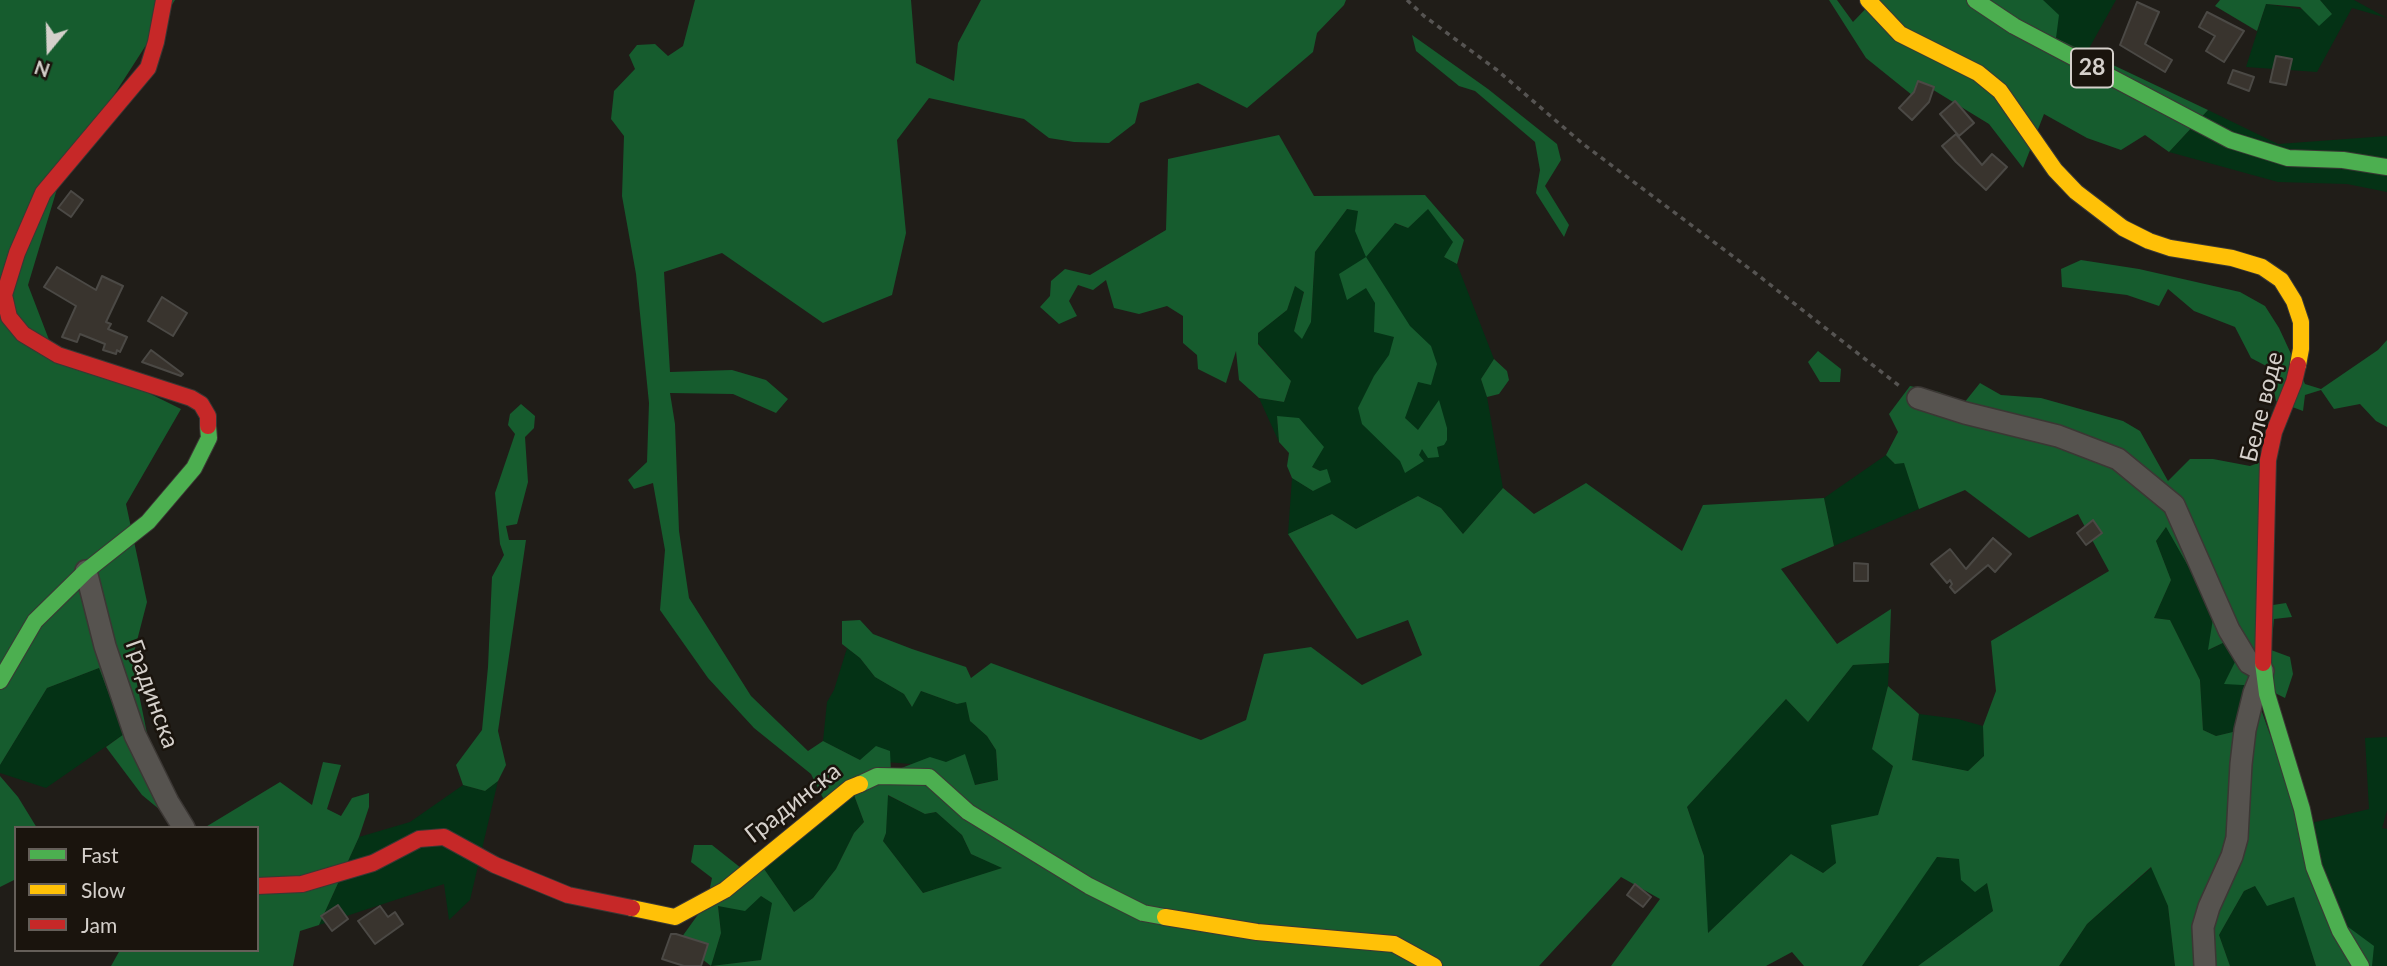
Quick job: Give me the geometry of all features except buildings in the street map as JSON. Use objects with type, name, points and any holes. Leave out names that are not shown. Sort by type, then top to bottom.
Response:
[{"type":"street","points":[[0,681],[35,621],[86,571],[148,522],[194,468],[209,438],[208,416],[201,404],[191,398],[58,355],[23,334],[9,317],[4,295],[17,253],[43,193],[148,68],[164,0]]},
{"type":"street","name":"Беле воде","points":[[1868,0],[1900,34],[1978,73],[2000,91],[2055,170],[2076,192],[2112,220],[2160,245],[2232,257],[2262,267],[2280,280],[2294,301],[2301,322],[2301,349],[2294,382],[2274,432],[2268,460],[2263,671],[2267,694],[2302,809],[2314,867],[2340,931],[2361,966]]},
{"type":"street","name":"28","points":[[1975,0],[2014,26],[2230,140],[2288,158],[2343,160],[2387,167]]},
{"type":"street","points":[[1918,398],[1965,413],[2059,436],[2118,458],[2174,505],[2229,630],[2249,663],[2263,671],[2253,693],[2245,730],[2237,838],[2203,927],[2205,966]]},
{"type":"street","name":"Градинска","points":[[86,571],[105,646],[135,735],[183,826]]},
{"type":"street","name":"Градинска","points":[[259,886],[302,884],[373,863],[419,839],[444,837],[495,865],[568,895],[675,917],[725,890],[850,788],[877,776],[929,777],[968,812],[1089,886],[1143,913],[1257,932],[1394,944],[1434,966]]},
{"type":"path","points":[[1407,0],[1424,16],[1497,70],[1583,144],[1746,266],[1900,387],[1918,398]]},
{"type":"green space","points":[[0,0],[175,0],[60,179],[28,285],[51,345],[181,409],[126,504],[147,602],[132,660],[150,748],[171,819],[142,795],[106,747],[124,734],[99,668],[47,688],[0,765]]},
{"type":"green space","points":[[695,0],[911,0],[916,63],[954,81],[958,43],[981,0],[1346,0],[1317,33],[1313,52],[1247,108],[1198,83],[1140,103],[1135,123],[1109,143],[1049,138],[1024,119],[929,98],[897,140],[906,233],[892,295],[823,323],[722,253],[664,272],[670,372],[732,370],[766,380],[788,399],[776,413],[733,394],[670,393],[675,424],[679,531],[689,598],[751,696],[808,751],[823,741],[860,760],[876,746],[890,751],[891,772],[930,757],[946,762],[965,754],[975,785],[998,780],[996,750],[987,736],[970,721],[966,702],[957,704],[921,691],[912,707],[904,694],[875,677],[860,658],[842,644],[842,621],[860,620],[873,634],[966,667],[971,678],[991,663],[1201,740],[1246,720],[1264,654],[1311,647],[1362,685],[1422,655],[1408,620],[1357,639],[1288,534],[1332,514],[1356,529],[1418,496],[1441,508],[1463,534],[1503,488],[1534,514],[1586,483],[1682,551],[1703,505],[1824,498],[1834,546],[1781,569],[1837,644],[1891,609],[1889,663],[1853,665],[1808,722],[1786,699],[1687,807],[1704,856],[1708,933],[1791,854],[1823,873],[1836,863],[1831,825],[1878,815],[1893,766],[1872,749],[1888,686],[1919,714],[1912,760],[1968,771],[1984,756],[1983,726],[1996,691],[1991,641],[2109,571],[2078,514],[2029,538],[1965,490],[1919,509],[1904,463],[1895,464],[1886,455],[1898,432],[1889,414],[1910,386],[1939,392],[1964,403],[1980,383],[2001,395],[2041,398],[2123,421],[2140,431],[2168,481],[2190,459],[2213,459],[2250,466],[2261,462],[2273,605],[2286,603],[2292,617],[2274,619],[2271,650],[2290,657],[2293,674],[2285,698],[2261,686],[2224,684],[2236,660],[2227,641],[2208,650],[2214,612],[2166,527],[2156,541],[2171,580],[2154,618],[2170,620],[2200,680],[2203,730],[2216,736],[2237,731],[2258,701],[2336,918],[2374,946],[2372,966],[2316,966],[2294,897],[2267,906],[2255,886],[2244,891],[2219,935],[2230,966],[2175,966],[2168,906],[2151,867],[2087,924],[2059,966],[1918,966],[1993,911],[1987,883],[1975,892],[1961,880],[1959,859],[1937,857],[1862,966],[1804,966],[1792,952],[1766,966],[1611,966],[1660,899],[1621,877],[1539,966],[711,966],[679,941],[707,902],[712,878],[691,862],[694,845],[712,845],[746,872],[762,866],[794,912],[813,898],[836,869],[854,833],[864,822],[854,795],[827,806],[811,774],[754,728],[708,678],[660,610],[665,550],[653,483],[634,489],[628,480],[647,462],[649,403],[636,274],[622,196],[624,136],[611,119],[614,91],[635,69],[629,55],[637,45],[655,44],[668,56],[683,46]],"holes":[[[888,795],[925,814],[936,812],[962,835],[971,854],[1002,868],[923,893],[883,841],[886,833]],[[761,896],[772,903],[761,960],[711,966],[721,933],[718,906],[745,911]]]},
{"type":"green space","points":[[1829,0],[1837,0],[1853,22],[1874,0],[2043,0],[2059,15],[2056,38],[2208,110],[2169,152],[2145,135],[2121,150],[2087,138],[2044,114],[2023,168],[1989,124],[1922,83],[1912,95],[1866,58]]},
{"type":"green space","points":[[2043,0],[2116,0],[2087,52],[2055,38]]},
{"type":"green space","points":[[2220,0],[2320,0],[2332,14],[2319,26],[2300,7],[2266,4],[2257,31],[2215,6]]},
{"type":"green space","points":[[2320,0],[2354,0],[2387,18],[2352,8],[2317,72],[2246,67],[2266,4],[2332,14]]},
{"type":"green space","points":[[1412,35],[1488,89],[1557,144],[1561,160],[1545,186],[1569,225],[1564,237],[1536,193],[1540,170],[1535,142],[1475,91],[1459,86],[1416,51]]},
{"type":"green space","points":[[2208,110],[2278,144],[2387,136],[2387,192],[2347,184],[2278,182],[2169,152]]},
{"type":"green space","points":[[1279,135],[1314,196],[1425,195],[1464,240],[1457,264],[1444,257],[1453,242],[1428,209],[1408,228],[1395,223],[1366,257],[1355,231],[1358,211],[1347,209],[1315,252],[1311,322],[1302,339],[1294,331],[1304,292],[1295,286],[1287,310],[1258,333],[1258,344],[1291,381],[1284,402],[1259,398],[1239,380],[1236,351],[1226,383],[1198,369],[1197,355],[1183,343],[1183,316],[1167,306],[1139,314],[1114,308],[1106,280],[1093,290],[1078,285],[1069,301],[1077,316],[1059,324],[1040,307],[1050,296],[1051,281],[1065,269],[1090,275],[1166,230],[1168,159]]},
{"type":"green space","points":[[1428,208],[1454,242],[1444,257],[1457,264],[1494,359],[1481,379],[1487,397],[1503,488],[1463,534],[1441,508],[1418,496],[1356,529],[1332,514],[1288,534],[1292,478],[1313,491],[1320,471],[1312,467],[1277,416],[1279,442],[1259,398],[1284,402],[1291,381],[1258,343],[1258,333],[1287,310],[1295,285],[1304,291],[1294,331],[1311,322],[1315,252],[1347,209],[1408,228]]},
{"type":"green space","points":[[1366,257],[1410,326],[1431,346],[1437,364],[1431,385],[1418,382],[1405,418],[1418,430],[1439,400],[1447,428],[1447,440],[1444,445],[1437,447],[1439,457],[1428,458],[1422,449],[1419,455],[1424,461],[1405,473],[1400,461],[1362,424],[1358,408],[1374,376],[1389,355],[1394,337],[1374,332],[1375,303],[1366,288],[1347,300],[1339,274]]},
{"type":"green space","points":[[2081,260],[2139,269],[2240,292],[2265,306],[2279,328],[2305,384],[2321,389],[2378,350],[2387,340],[2387,427],[2376,421],[2360,404],[2334,409],[2321,390],[2305,395],[2303,411],[2276,401],[2270,368],[2251,358],[2235,327],[2194,311],[2168,289],[2159,306],[2127,295],[2062,287],[2061,269]]},
{"type":"green space","points":[[1818,351],[1841,369],[1840,382],[1820,382],[1808,362]]},
{"type":"green space","points":[[1494,359],[1507,371],[1509,380],[1499,394],[1487,397],[1481,379]]},
{"type":"green space","points":[[521,404],[535,416],[534,428],[525,437],[528,482],[517,524],[506,526],[509,540],[526,540],[498,731],[506,765],[498,781],[485,791],[463,785],[456,765],[482,730],[492,577],[504,555],[500,544],[495,493],[515,434],[508,425],[510,414]]},
{"type":"green space","points":[[1277,416],[1299,418],[1324,447],[1312,467],[1320,471],[1327,469],[1331,482],[1313,491],[1292,478],[1287,466],[1289,453],[1279,442]]},
{"type":"green space","points":[[1886,455],[1895,464],[1904,462],[1919,509],[1834,546],[1824,498]]},
{"type":"green space","points":[[2166,527],[2214,612],[2209,650],[2227,641],[2261,686],[2237,731],[2216,736],[2203,730],[2200,680],[2170,620],[2154,618],[2171,580],[2156,541]]},
{"type":"green space","points":[[847,648],[860,658],[875,677],[904,694],[911,706],[921,691],[957,704],[966,701],[970,721],[987,736],[996,750],[998,780],[974,785],[946,762],[911,764],[860,760],[823,741],[827,702],[834,690]]},
{"type":"green space","points":[[1889,663],[1888,686],[1872,748],[1893,766],[1878,815],[1836,863],[1823,873],[1791,854],[1707,934],[1704,856],[1687,807],[1786,699],[1808,722],[1853,665]]},
{"type":"green space","points":[[99,668],[124,734],[46,788],[0,773],[0,765],[47,688]]},
{"type":"green space","points":[[1919,714],[1958,719],[1983,726],[1984,756],[1968,771],[1912,760]]},
{"type":"green space","points":[[2387,737],[2387,811],[2382,828],[2387,829],[2387,966],[2372,966],[2336,918],[2303,825],[2369,809],[2365,738]]},
{"type":"green space","points":[[323,762],[341,765],[327,809],[341,816],[352,798],[369,793],[369,807],[359,837],[319,925],[300,931],[293,966],[111,966],[119,952],[259,952],[259,826],[207,826],[280,782],[312,805]]},
{"type":"green space","points":[[0,776],[18,797],[36,826],[14,826],[14,880],[0,887]]},
{"type":"green space","points":[[498,781],[470,900],[449,920],[444,884],[319,925],[359,837],[410,822],[463,785],[485,791]]},
{"type":"green space","points":[[854,795],[864,822],[854,833],[836,869],[813,898],[794,912],[762,866]]},
{"type":"green space","points":[[887,795],[925,814],[936,812],[962,835],[971,854],[1003,868],[923,893],[883,841],[886,833]]},
{"type":"green space","points":[[171,819],[190,826],[173,826]]},
{"type":"green space","points":[[1936,857],[1959,859],[1987,883],[1993,911],[1918,966],[1862,966]]},
{"type":"green space","points":[[2152,867],[2168,906],[2175,966],[2059,966],[2087,924]]},
{"type":"green space","points":[[2255,886],[2294,896],[2316,966],[2230,966],[2219,935],[2244,891]]},
{"type":"green space","points":[[761,896],[773,903],[761,960],[711,966],[721,933],[718,905]]},
{"type":"traffic: fast","points":[[1975,0],[2014,26],[2230,140],[2288,158],[2343,160],[2387,167]]},
{"type":"traffic: fast","points":[[0,681],[35,621],[86,571],[148,522],[194,468],[209,438],[208,426]]},
{"type":"traffic: fast","points":[[2263,663],[2267,694],[2302,809],[2314,867],[2340,931],[2361,966]]},
{"type":"traffic: fast","points":[[860,784],[877,776],[929,777],[968,812],[1089,886],[1143,913],[1165,917]]},
{"type":"traffic: slow","points":[[1868,0],[1900,34],[1978,73],[2000,91],[2055,170],[2076,192],[2123,228],[2170,248],[2232,258],[2262,267],[2281,280],[2294,301],[2301,322],[2298,365]]},
{"type":"traffic: slow","points":[[632,908],[675,917],[725,890],[850,788],[860,784]]},
{"type":"traffic: slow","points":[[1165,917],[1257,932],[1394,944],[1434,966]]},
{"type":"traffic: jam","points":[[164,0],[148,68],[43,193],[17,253],[4,295],[9,317],[23,334],[58,355],[191,398],[201,404],[208,416],[208,426]]},
{"type":"traffic: jam","points":[[2263,663],[2268,460],[2274,432],[2298,365]]},
{"type":"traffic: jam","points":[[259,886],[302,884],[373,863],[419,839],[444,837],[495,865],[568,895],[632,908]]}]
